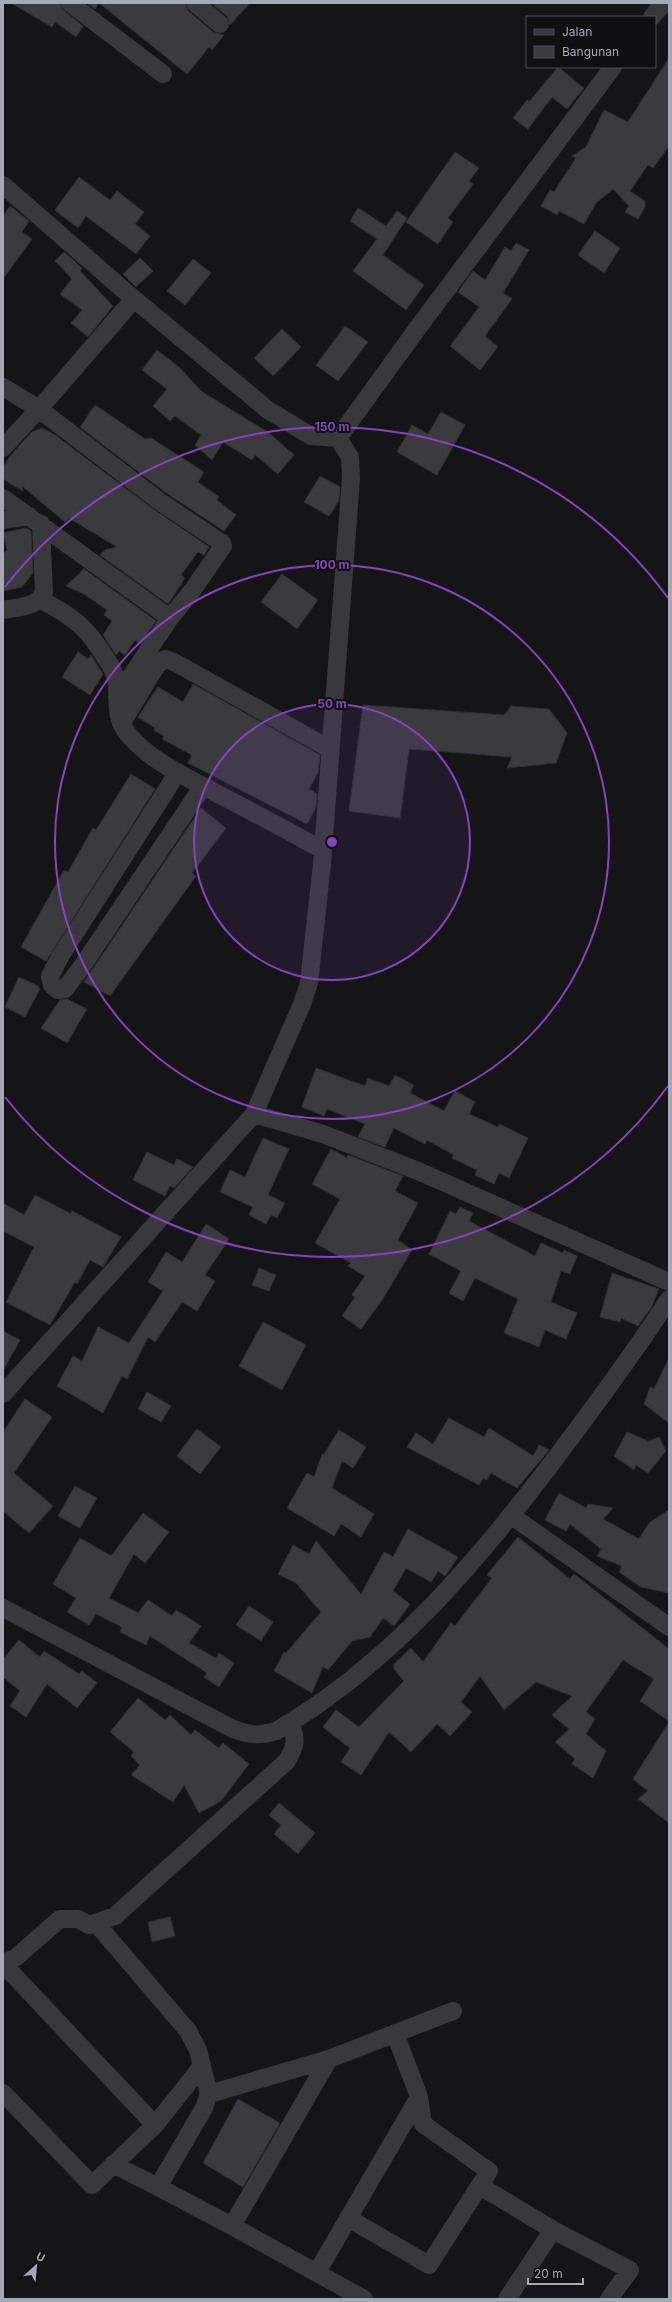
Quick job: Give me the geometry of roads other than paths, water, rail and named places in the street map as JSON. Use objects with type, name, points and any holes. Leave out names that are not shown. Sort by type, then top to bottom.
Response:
[{"type":"street","points":[[70,3],[163,74]]},
{"type":"street","points":[[195,3],[220,24]]},
{"type":"street","points":[[653,16],[664,3]]},
{"type":"street","points":[[338,438],[417,329],[612,68]]},
{"type":"street","points":[[3,185],[134,299],[274,414],[311,436],[338,438]]},
{"type":"street","points":[[3,448],[39,409],[134,299]]},
{"type":"street","points":[[3,387],[39,409],[159,501],[222,542],[222,549],[170,618],[117,697]]},
{"type":"street","points":[[3,1394],[184,1194],[254,1114],[302,1004],[309,983],[323,850],[351,478],[350,457],[338,438]]},
{"type":"street","points":[[3,498],[170,618]]},
{"type":"street","points":[[3,520],[35,520]]},
{"type":"street","points":[[3,610],[32,605],[41,600],[44,592],[35,520]]},
{"type":"street","points":[[41,600],[82,625],[94,639],[113,669],[117,683],[117,697],[121,724],[137,744],[152,756],[178,772],[323,850]]},
{"type":"street","points":[[121,724],[157,665],[165,660],[174,662],[330,749]]},
{"type":"street","points":[[178,772],[61,955],[50,976],[52,985],[58,990],[65,989],[83,965],[204,786]]},
{"type":"street","points":[[254,1114],[323,1134],[418,1171],[669,1282]]},
{"type":"street","points":[[3,1608],[233,1729],[249,1735],[263,1735],[276,1731],[290,1723],[358,1673],[408,1631],[512,1516],[632,1357],[669,1299]]},
{"type":"street","points":[[512,1516],[669,1627]]},
{"type":"street","points":[[155,2125],[3,1964],[15,1958],[60,1919],[78,1919],[88,1924],[96,1924],[115,1916],[287,1761],[295,1749],[296,1742],[296,1736],[290,1723]]},
{"type":"street","points":[[96,1924],[188,2031],[198,2050],[202,2066],[208,2094],[204,2108],[158,2187]]},
{"type":"street","points":[[208,2094],[329,2058],[452,2011]]},
{"type":"street","points":[[348,2218],[429,2265],[489,2172],[423,2124],[419,2097],[395,2033]]},
{"type":"street","points":[[232,2226],[329,2058]]},
{"type":"street","points":[[3,2093],[92,2185],[155,2125],[202,2066]]},
{"type":"street","points":[[317,2272],[419,2097]]},
{"type":"street","points":[[113,2164],[232,2226],[364,2299]]},
{"type":"street","points":[[480,2186],[553,2230],[630,2270],[609,2299]]},
{"type":"street","points":[[507,2299],[553,2230]]}]
